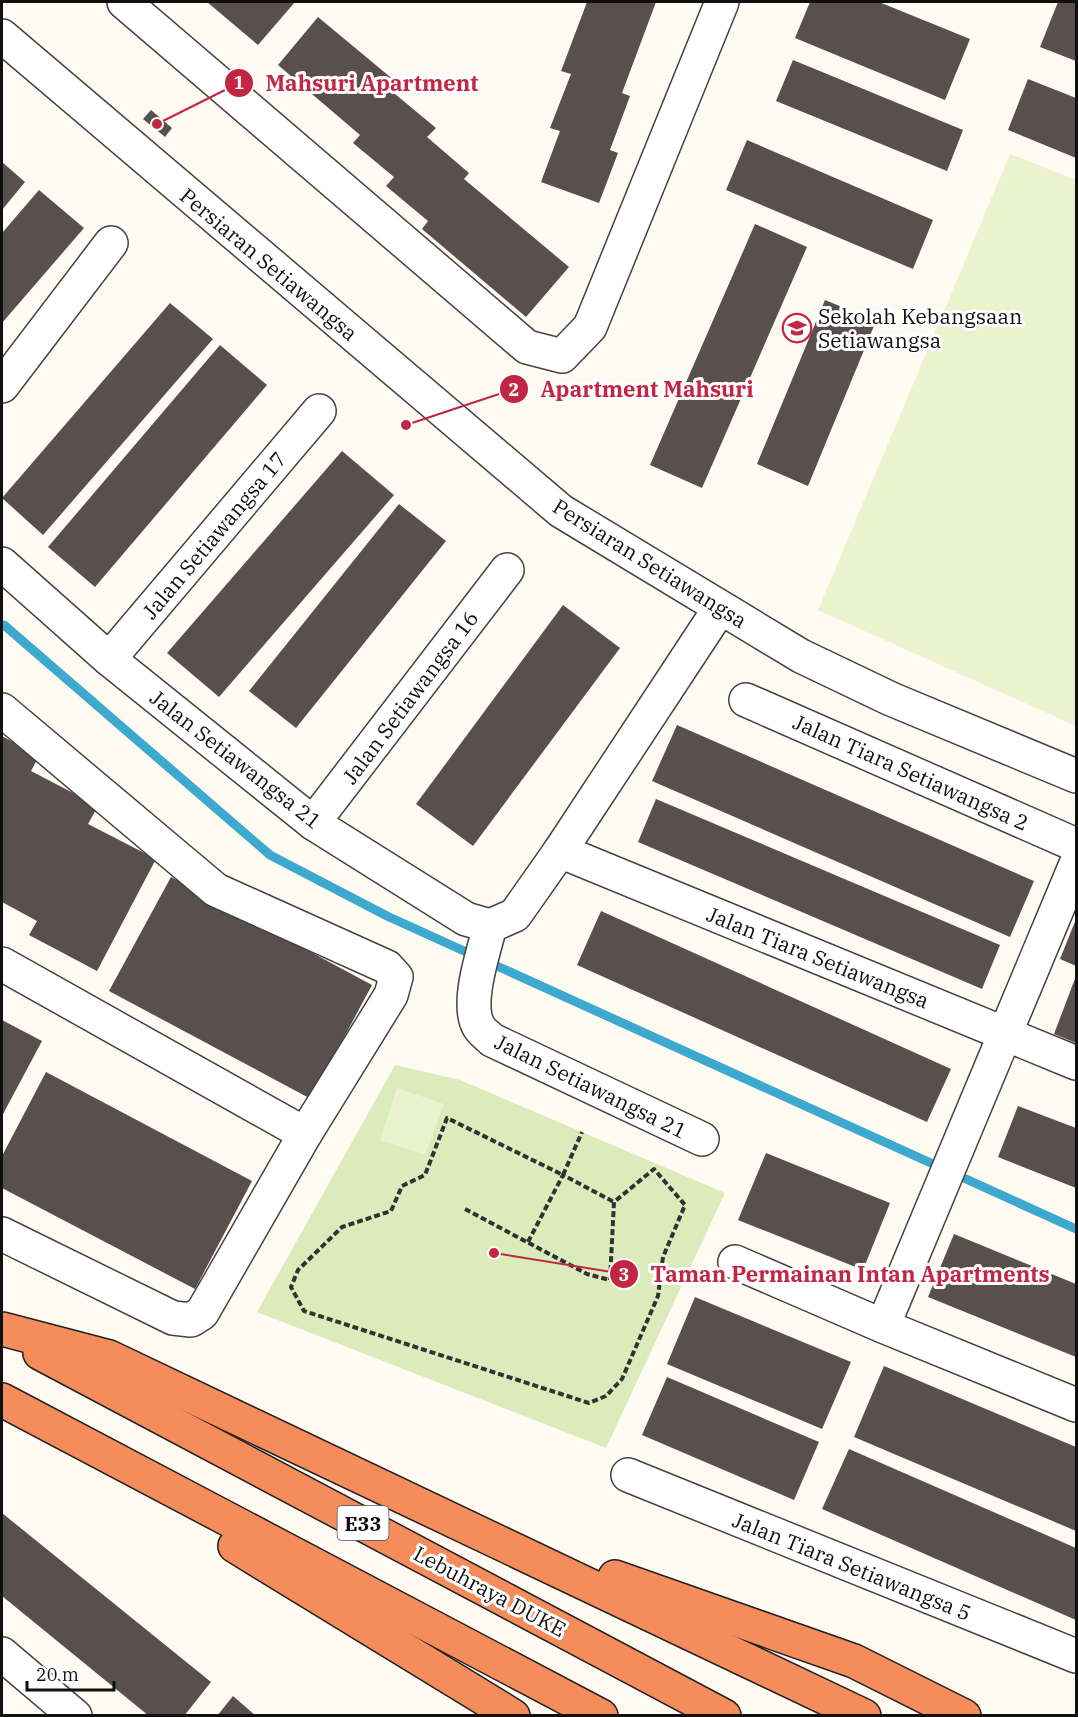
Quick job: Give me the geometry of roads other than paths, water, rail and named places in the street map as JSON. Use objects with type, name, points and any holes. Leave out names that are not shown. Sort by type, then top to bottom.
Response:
[{"type":"highway","points":[[2,1330],[109,1357],[864,1716]]},
{"type":"highway","name":"Lebuhraya DUKE","points":[[2,1330],[724,1716]]},
{"type":"highway","points":[[2,1401],[513,1716]]},
{"type":"highway","points":[[2,1401],[601,1716]]},
{"type":"highway","points":[[454,1521],[854,1660],[964,1716]]},
{"type":"street","points":[[124,2],[527,347],[562,356],[590,327],[722,2]]},
{"type":"street","name":"Persiaran Setiawangsa","points":[[2,36],[561,511],[801,656],[891,699],[1077,776]]},
{"type":"street","points":[[2,386],[111,243]]},
{"type":"street","name":"Jalan Setiawangsa 17","points":[[110,659],[319,411]]},
{"type":"street","name":"Jalan Setiawangsa 21","points":[[2,564],[110,659],[313,823],[466,919],[487,936],[476,984],[474,1011],[479,1027],[492,1040],[702,1139]]},
{"type":"street","name":"Jalan Setiawangsa 16","points":[[313,823],[507,570]]},
{"type":"street","points":[[487,936],[515,915],[720,608]]},
{"type":"street","name":"Jalan Tiara Setiawangsa 2","points":[[746,700],[1077,844]]},
{"type":"street","points":[[2,711],[216,890],[387,967],[396,977],[391,994],[305,1134],[202,1313],[191,1320],[173,1318],[2,1234]]},
{"type":"street","name":"Jalan Tiara Setiawangsa","points":[[560,850],[1077,1063]]},
{"type":"street","points":[[883,1326],[1077,864]]},
{"type":"street","points":[[2,964],[305,1134]]},
{"type":"street","points":[[735,1262],[883,1326],[1077,1405]]},
{"type":"street","name":"Jalan Tiara Setiawangsa 5","points":[[628,1475],[1077,1656]]},
{"type":"street","points":[[2,1654],[75,1716]]},
{"type":"waterway","points":[[4,625],[270,855],[387,916],[1076,1229]]},
{"type":"place","name":"Mahsuri Apartment","points":[[157,124]]},
{"type":"place","name":"Sekolah Kebangsaan Setiawangsa","points":[[797,328]]},
{"type":"place","name":"Apartment Mahsuri","points":[[406,425]]},
{"type":"place","name":"Taman Permainan Intan Apartments","points":[[494,1253]]}]
